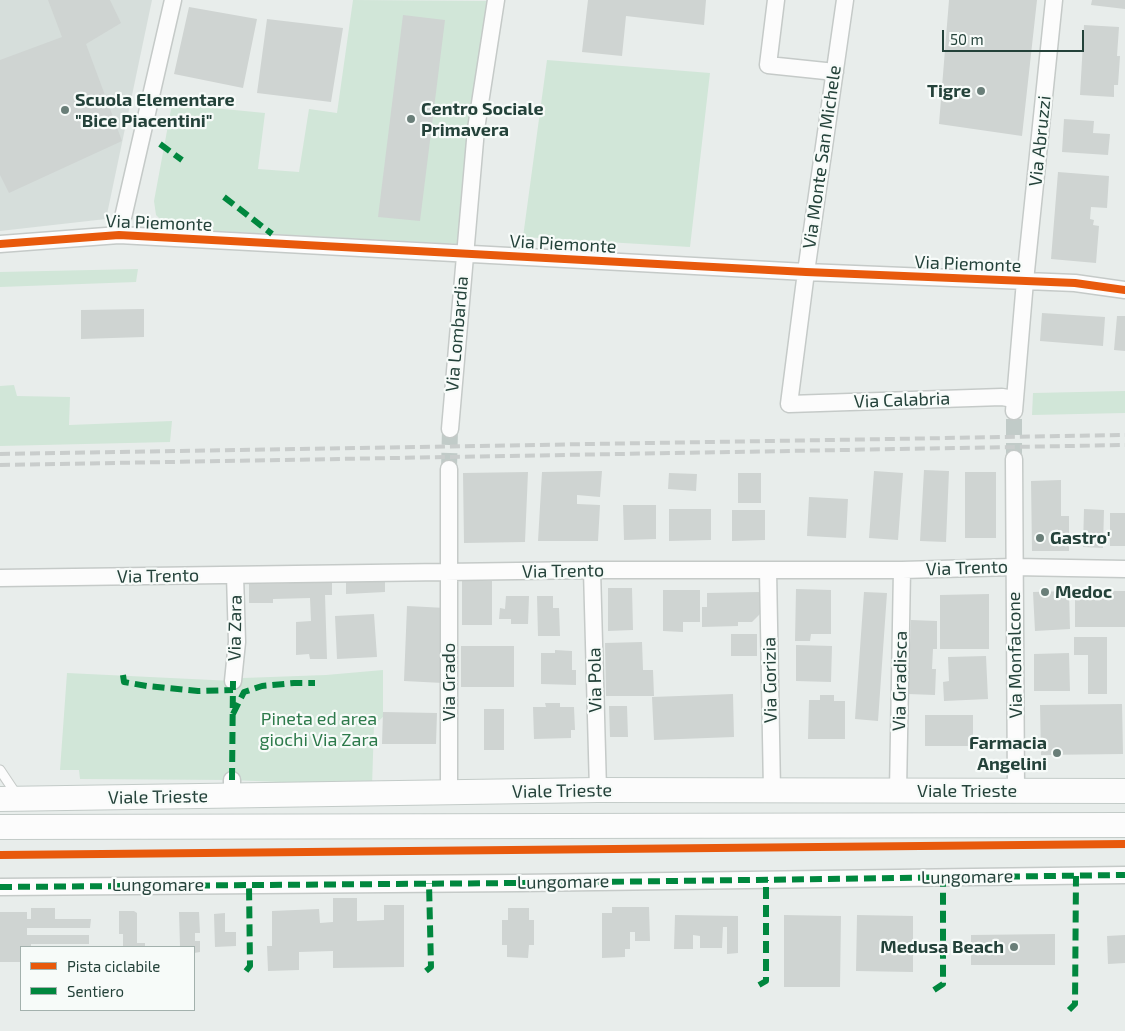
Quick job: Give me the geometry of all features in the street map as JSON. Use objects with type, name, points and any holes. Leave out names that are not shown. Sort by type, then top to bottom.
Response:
[{"type":"street","points":[[119,235],[173,0]]},
{"type":"street","name":"Via Lombardia","points":[[450,429],[476,129],[496,0]]},
{"type":"street","points":[[776,0],[768,65],[835,72]]},
{"type":"street","name":"Via Monte San Michele","points":[[788,404],[845,0]]},
{"type":"street","name":"Via Abruzzi","points":[[1025,281],[1054,0]]},
{"type":"street","name":"Via Piemonte","points":[[0,244],[119,235],[806,272],[1075,283],[1125,290]]},
{"type":"street","name":"Via Calabria","points":[[788,404],[1002,397],[1014,405],[1025,281]]},
{"type":"street","name":"Via Monfalcone","points":[[1014,459],[1016,790]]},
{"type":"street","points":[[449,468],[449,572]]},
{"type":"street","name":"Via Trento","points":[[0,578],[592,570],[902,570],[1014,567],[1125,569]]},
{"type":"street","name":"Via Pola","points":[[592,570],[598,790]]},
{"type":"street","name":"Via Gorizia","points":[[768,570],[772,790]]},
{"type":"street","name":"Via Gradisca","points":[[898,791],[902,570]]},
{"type":"street","name":"Via Grado","points":[[449,572],[450,792]]},
{"type":"street","name":"Via Zara","points":[[233,681],[237,648],[235,575]]},
{"type":"street","name":"Viale Trieste","points":[[10,799],[232,788],[450,792],[598,790],[1125,791]]},
{"type":"street","name":"Viale Trieste","points":[[0,828],[1125,824]]},
{"type":"street","name":"Lungomare","points":[[0,886],[520,883],[1125,875]]},
{"type":"lane","points":[[0,770],[10,799]]},
{"type":"shaded area","name":"Scuola Elementare \"Bice Piacentini\"","points":[[0,0],[152,0],[106,219],[0,231]]},
{"type":"green space","points":[[353,0],[496,1],[459,244],[179,229],[166,225],[156,215],[154,201],[172,104],[265,113],[258,169],[299,172],[309,109],[337,113]]},
{"type":"green space","points":[[547,60],[710,73],[690,247],[523,237]]},
{"type":"green space","points":[[138,269],[136,282],[0,287],[0,272]]},
{"type":"green space","points":[[14,385],[17,396],[70,397],[69,425],[172,421],[170,442],[0,446],[0,386]]},
{"type":"green space","points":[[1125,391],[1125,413],[1032,415],[1033,393]]},
{"type":"green space","name":"Pineta ed area giochi Via Zara","points":[[383,670],[383,717],[374,725],[372,786],[232,780],[80,779],[79,770],[60,770],[67,673],[233,681],[243,678],[326,675]]},
{"type":"building","points":[[48,0],[110,0],[121,23],[86,44],[122,141],[9,193],[0,175],[0,60],[62,37]]},
{"type":"building","points":[[588,0],[706,0],[704,25],[626,16],[622,56],[582,52]]},
{"type":"building","points":[[949,0],[1037,0],[1022,136],[939,124]]},
{"type":"building","points":[[1092,0],[1125,0],[1125,9],[1091,5]]},
{"type":"building","points":[[189,7],[257,19],[243,88],[174,74]]},
{"type":"building","name":"Centro Sociale Primavera","points":[[403,15],[445,20],[420,221],[378,217]]},
{"type":"building","points":[[267,19],[343,28],[331,102],[257,93]]},
{"type":"building","points":[[1084,25],[1119,27],[1118,85],[1114,85],[1114,97],[1080,95]]},
{"type":"building","points":[[1064,119],[1094,121],[1093,133],[1110,134],[1108,155],[1062,152]]},
{"type":"building","points":[[1058,172],[1109,176],[1107,208],[1091,207],[1090,219],[1094,220],[1093,225],[1099,226],[1096,263],[1051,259]]},
{"type":"building","points":[[144,309],[144,337],[81,339],[81,310]]},
{"type":"building","points":[[1042,313],[1105,317],[1103,346],[1040,341]]},
{"type":"building","points":[[1117,316],[1125,316],[1125,351],[1114,350]]},
{"type":"building","points":[[924,470],[949,471],[946,542],[920,541]]},
{"type":"building","points":[[602,471],[600,497],[577,495],[577,504],[600,505],[598,541],[538,541],[542,472]]},
{"type":"building","points":[[874,471],[903,473],[898,540],[869,538]]},
{"type":"building","points":[[528,472],[525,542],[464,543],[463,473]]},
{"type":"building","points":[[965,472],[996,472],[996,538],[965,538]]},
{"type":"building","points":[[669,473],[697,474],[696,491],[668,489]]},
{"type":"building","points":[[738,473],[761,473],[761,503],[738,503]]},
{"type":"building","points":[[1061,480],[1061,516],[1069,516],[1069,551],[1032,551],[1031,481]]},
{"type":"building","points":[[809,497],[848,499],[846,538],[807,536]]},
{"type":"building","points":[[623,505],[656,505],[656,539],[624,540]]},
{"type":"building","points":[[669,509],[711,509],[711,540],[669,541]]},
{"type":"building","points":[[1084,509],[1104,510],[1103,548],[1083,547]]},
{"type":"building","points":[[732,510],[765,510],[765,540],[732,541]]},
{"type":"building","points":[[1110,513],[1125,513],[1125,546],[1110,546]]},
{"type":"building","points":[[385,580],[385,592],[346,594],[346,582]]},
{"type":"building","points":[[462,581],[492,581],[492,625],[462,625]]},
{"type":"building","points":[[332,582],[332,595],[325,595],[327,659],[310,659],[309,654],[296,655],[296,622],[311,621],[310,598],[273,599],[273,603],[249,603],[249,584]]},
{"type":"building","points":[[608,588],[632,588],[633,630],[608,631]]},
{"type":"building","points":[[796,589],[831,590],[831,634],[811,634],[810,641],[795,641]]},
{"type":"building","points":[[663,590],[700,590],[700,622],[683,622],[683,632],[663,631]]},
{"type":"building","points":[[1069,591],[1070,629],[1035,631],[1033,592]]},
{"type":"building","points":[[1075,591],[1125,591],[1125,627],[1075,627]]},
{"type":"building","points":[[760,592],[760,614],[752,622],[738,622],[738,626],[702,627],[702,607],[707,607],[707,593]]},
{"type":"building","points":[[864,592],[887,593],[878,721],[855,719]]},
{"type":"building","points":[[989,594],[989,649],[940,649],[940,595]]},
{"type":"building","points":[[506,596],[529,596],[528,624],[511,624],[511,619],[499,619],[500,608],[505,609]]},
{"type":"building","points":[[537,596],[553,596],[553,608],[559,608],[560,636],[538,636]]},
{"type":"building","points":[[407,606],[446,608],[443,683],[404,681]]},
{"type":"building","points":[[374,614],[377,657],[337,659],[335,616]]},
{"type":"building","points":[[911,620],[937,621],[937,649],[933,649],[932,669],[936,669],[935,695],[908,694]]},
{"type":"building","points":[[731,634],[757,634],[757,656],[731,656]]},
{"type":"building","points":[[1074,637],[1107,637],[1107,694],[1088,694],[1088,655],[1074,655]]},
{"type":"building","points":[[642,642],[643,670],[653,670],[654,696],[606,696],[605,643]]},
{"type":"building","points":[[796,645],[832,646],[831,682],[796,681]]},
{"type":"building","points":[[461,646],[514,646],[514,687],[461,687]]},
{"type":"building","points":[[555,650],[572,651],[572,670],[576,670],[576,685],[541,684],[541,653],[555,653]]},
{"type":"building","points":[[1069,653],[1070,691],[1034,691],[1034,654]]},
{"type":"building","points":[[986,656],[988,699],[944,701],[943,682],[949,681],[948,657]]},
{"type":"building","points":[[733,694],[734,737],[654,740],[652,697]]},
{"type":"building","points":[[820,695],[834,695],[834,701],[845,701],[845,739],[808,739],[809,700],[820,700]]},
{"type":"building","points":[[545,703],[560,703],[560,707],[574,707],[575,730],[571,730],[571,738],[534,739],[533,707],[546,707]]},
{"type":"building","points":[[1122,704],[1123,754],[1041,755],[1040,705]]},
{"type":"building","points":[[609,706],[627,706],[628,737],[610,737]]},
{"type":"building","points":[[484,709],[504,709],[504,750],[484,750]]},
{"type":"building","points":[[383,712],[437,713],[436,744],[382,744]]},
{"type":"building","points":[[925,715],[973,715],[973,746],[925,746]]},
{"type":"building","points":[[333,898],[357,898],[357,921],[384,920],[384,905],[404,905],[404,967],[333,968],[333,951],[299,952],[299,970],[268,971],[267,946],[272,946],[272,911],[319,909],[320,923],[333,922]]},
{"type":"building","points":[[612,907],[649,907],[650,941],[635,941],[635,932],[630,932],[630,949],[625,949],[625,957],[602,958],[602,913],[612,913]]},
{"type":"building","points":[[31,908],[55,908],[55,919],[91,919],[90,928],[27,928],[27,935],[89,935],[89,944],[31,944],[31,946],[20,946],[20,962],[0,962],[0,912],[27,912],[27,919],[31,919]]},
{"type":"building","points":[[508,908],[529,908],[529,920],[534,920],[534,945],[529,945],[528,958],[507,957],[507,945],[502,945],[502,920],[508,920]]},
{"type":"building","points":[[119,911],[134,911],[137,913],[137,943],[145,943],[145,946],[123,946],[123,934],[119,934]]},
{"type":"building","points":[[179,912],[199,912],[200,933],[195,933],[195,941],[200,941],[200,952],[195,953],[195,946],[180,946]]},
{"type":"building","points":[[225,913],[225,932],[236,932],[236,946],[215,947],[214,914]]},
{"type":"building","points":[[675,915],[738,916],[738,953],[727,954],[727,927],[723,927],[722,948],[700,948],[700,936],[693,935],[693,949],[674,949]]},
{"type":"building","points":[[784,915],[841,916],[840,987],[784,987]]},
{"type":"building","points":[[857,915],[913,916],[913,972],[856,971]]},
{"type":"building","points":[[1055,934],[1055,965],[971,965],[971,935]]},
{"type":"building","points":[[1125,935],[1125,963],[1108,964],[1107,936]]},
{"type":"tunnel","points":[[1014,411],[1014,459]]},
{"type":"tunnel","points":[[449,469],[450,429]]},
{"type":"railway","points":[[0,454],[1125,435]]},
{"type":"railway","points":[[0,465],[1125,445]]},
{"type":"marked path","points":[[160,144],[182,160]]},
{"type":"marked path","points":[[224,197],[272,234]]},
{"type":"marked path","points":[[123,675],[124,682],[147,686],[198,691],[233,690]]},
{"type":"marked path","points":[[232,780],[233,681]]},
{"type":"marked path","points":[[233,714],[244,692],[262,686],[315,683]]},
{"type":"marked path","points":[[0,887],[520,883],[1125,875]]},
{"type":"marked path","points":[[1069,1010],[1075,1004],[1076,876]]},
{"type":"marked path","points":[[934,990],[943,984],[943,877]]},
{"type":"marked path","points":[[759,985],[766,981],[766,880]]},
{"type":"marked path","points":[[426,971],[431,967],[429,883]]},
{"type":"marked path","points":[[246,971],[250,966],[249,885]]},
{"type":"cycle path","points":[[0,244],[119,235],[806,272],[1075,283],[1125,290]]},
{"type":"cycle path","points":[[0,855],[1125,844]]},
{"type":"place","name":"Tigre","points":[[981,91]]},
{"type":"place","name":"Scuola Elementare \"Bice Piacentini\"","points":[[65,110]]},
{"type":"place","name":"Centro Sociale Primavera","points":[[411,119]]},
{"type":"place","name":"Gastro'","points":[[1040,538]]},
{"type":"place","name":"Medoc","points":[[1045,592]]},
{"type":"place","name":"Farmacia Angelini","points":[[1057,753]]},
{"type":"place","name":"Medusa Beach","points":[[1014,947]]}]
